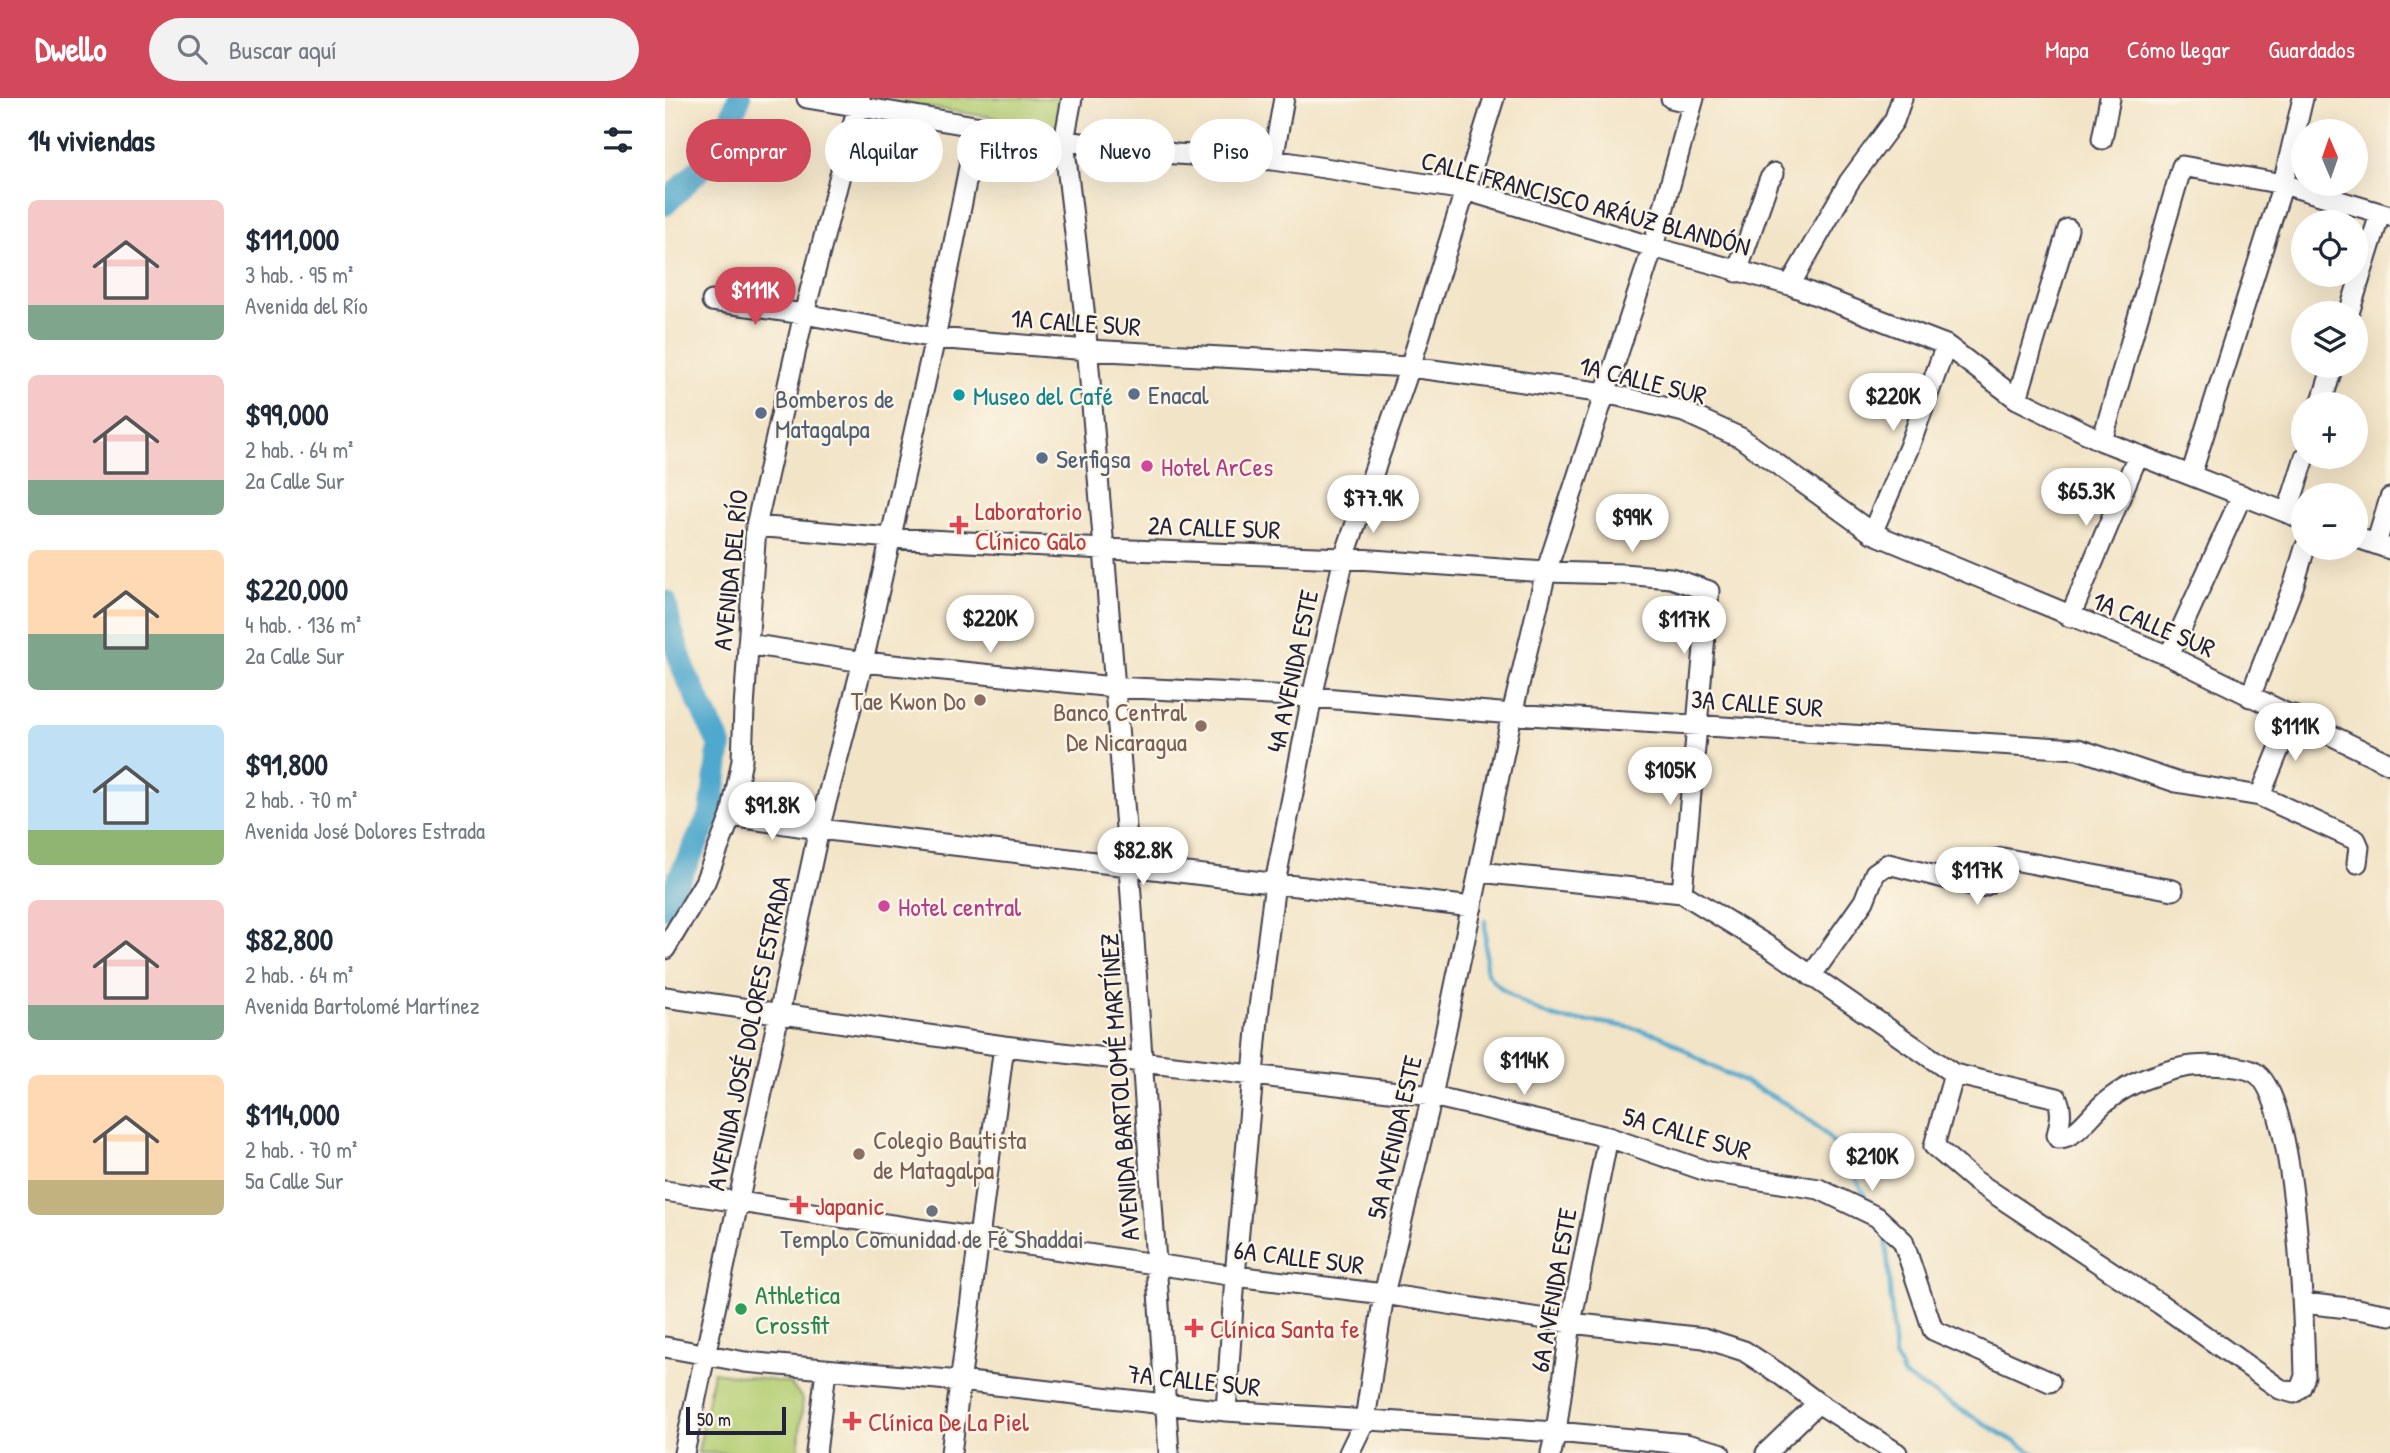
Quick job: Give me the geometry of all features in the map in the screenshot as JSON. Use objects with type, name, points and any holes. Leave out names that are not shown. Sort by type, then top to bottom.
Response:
[{"type":"street","name":"CALLE FRANCISCO ARÁUZ BLANDÓN","points":[[807,98],[859,102],[957,123]]},
{"type":"street","name":"AVENIDA BARTOLOMÉ MARTÍNEZ","points":[[1072,98],[1064,141],[1088,350],[1104,549],[1129,866],[1169,1453]]},
{"type":"street","points":[[1273,160],[1284,98]]},
{"type":"street","name":"4A AVENIDA ESTE","points":[[1235,1276],[1252,1074],[1275,883],[1312,697],[1344,558],[1410,366],[1494,98]]},
{"type":"street","points":[[1671,98],[1693,100]]},
{"type":"street","points":[[1790,285],[1849,182],[1894,121],[1902,98]]},
{"type":"street","points":[[2102,139],[2110,98]]},
{"type":"street","points":[[2191,475],[2283,184],[2303,98]]},
{"type":"street","name":"5A AVENIDA ESTE","points":[[1349,1453],[1365,1420],[1384,1294],[1431,1097],[1512,714],[1546,572],[1653,247],[1693,100]]},
{"type":"street","name":"AVENIDA DEL RÍO","points":[[665,950],[705,882],[731,816],[742,760],[756,526],[804,314],[859,102]]},
{"type":"street","name":"CALLE FRANCISCO ARÁUZ BLANDÓN","points":[[1064,141],[1189,155]]},
{"type":"street","name":"CALLE FRANCISCO ARÁUZ BLANDÓN","points":[[1273,160],[1465,190],[1737,272],[1790,285],[1946,345],[2017,399],[2102,441],[2291,514]]},
{"type":"street","points":[[2102,441],[2182,166],[2283,184],[2385,215],[2353,301]]},
{"type":"street","points":[[1737,272],[1769,180],[1774,173]]},
{"type":"street","name":"AVENIDA JOSÉ DOLORES ESTRADA","points":[[684,1453],[819,829],[863,662],[935,338],[966,182]]},
{"type":"street","points":[[2017,399],[2068,229]]},
{"type":"street","name":"1A CALLE SUR","points":[[712,301],[804,314],[935,338],[1088,350],[1410,366],[1606,393],[1684,412],[1741,438],[1872,533],[2169,656],[2390,764]]},
{"type":"street","points":[[1872,533],[1909,447],[1946,345]]},
{"type":"street","points":[[2070,617],[2138,455]]},
{"type":"street","points":[[2169,656],[2242,495]]},
{"type":"street","points":[[2383,546],[2390,498]]},
{"type":"street","name":"2A CALLE SUR","points":[[756,526],[890,538],[1344,558],[1671,578],[1709,591],[1698,725]]},
{"type":"street","points":[[2251,697],[2301,560]]},
{"type":"street","name":"3A CALLE SUR","points":[[748,644],[863,662],[1114,687],[1312,697],[1512,714],[2078,749],[2176,782],[2260,796],[2356,840],[2359,847],[2357,863]]},
{"type":"street","points":[[2260,796],[2293,715]]},
{"type":"street","points":[[1682,893],[1698,725]]},
{"type":"street","points":[[731,816],[819,829],[1472,907]]},
{"type":"street","points":[[1811,976],[1864,901],[1875,873],[1888,864],[1980,887],[1986,885],[1997,859],[2003,858],[2173,890]]},
{"type":"street","points":[[1479,872],[1682,893],[1773,949],[1954,1074],[2057,1098],[2061,1106],[2057,1135],[2059,1138],[2072,1134],[2106,1100],[2141,1081],[2181,1067],[2239,1067],[2256,1073],[2267,1089],[2278,1115],[2287,1154],[2303,1303],[2305,1376],[2301,1387],[2294,1393],[2287,1393],[1974,1180],[1934,1146],[1954,1074]]},
{"type":"street","name":"5A CALLE SUR","points":[[665,997],[1004,1046],[1431,1097],[1608,1137],[1709,1172],[1819,1189],[1877,1217],[1903,1241],[1933,1330],[2050,1382]]},
{"type":"street","points":[[951,1453],[1004,1046]]},
{"type":"street","name":"6A AVENIDA ESTE","points":[[1551,1453],[1571,1322],[1608,1137]]},
{"type":"street","name":"6A CALLE SUR","points":[[665,1191],[1157,1265],[1704,1338],[1744,1351],[1818,1403],[1897,1453]]},
{"type":"street","points":[[1226,1411],[1235,1276]]},
{"type":"street","points":[[2303,1303],[2390,1315]]},
{"type":"street","name":"7A CALLE SUR","points":[[665,1347],[706,1356],[826,1370],[960,1381],[1226,1411],[1556,1432],[1686,1444],[1720,1453]]},
{"type":"street","points":[[816,1453],[826,1370]]},
{"type":"street","points":[[1766,1453],[1818,1403]]},
{"type":"green space","points":[[865,98],[1064,98],[1060,119],[1005,119]]},
{"type":"green space","points":[[713,1372],[789,1383],[803,1399],[798,1453],[698,1453]]},
{"type":"waterway","points":[[665,204],[703,166],[723,138],[739,98]]},
{"type":"waterway","points":[[665,602],[685,673],[720,745],[711,813],[665,907]]},
{"type":"waterway","points":[[711,813],[722,814]]},
{"type":"waterway","points":[[1485,920],[1486,971],[1491,979],[1509,994],[1531,1007],[1561,1019],[1614,1024],[1661,1036],[1707,1064],[1796,1110],[1812,1122],[1839,1151],[1871,1207]]},
{"type":"waterway","points":[[1886,1236],[1895,1356],[1904,1376],[2034,1453]]},
{"type":"place","name":"Enacal","points":[[1134,394]]},
{"type":"place","name":"Museo del Café","points":[[959,395]]},
{"type":"place","name":"Bomberos de Matagalpa","points":[[761,413]]},
{"type":"place","name":"Serfigsa","points":[[1042,458]]},
{"type":"place","name":"Hotel ArCes","points":[[1147,466]]},
{"type":"place","name":"Laboratorio Clínico Galo","points":[[959,525]]},
{"type":"place","name":"Tae Kwon Do","points":[[980,700]]},
{"type":"place","name":"Banco Central De Nicaragua","points":[[1201,726]]},
{"type":"place","name":"Hotel central","points":[[884,906]]},
{"type":"place","name":"Colegio Bautista de Matagalpa","points":[[859,1154]]},
{"type":"place","name":"Japanic","points":[[799,1205]]},
{"type":"place","name":"Templo Comunidad de Fé Shaddai","points":[[932,1211]]},
{"type":"place","name":"Athletica Crossfit","points":[[741,1309]]},
{"type":"place","name":"Clínica Santa fe","points":[[1194,1328]]},
{"type":"place","name":"Clínica De La Piel","points":[[852,1421]]}]
